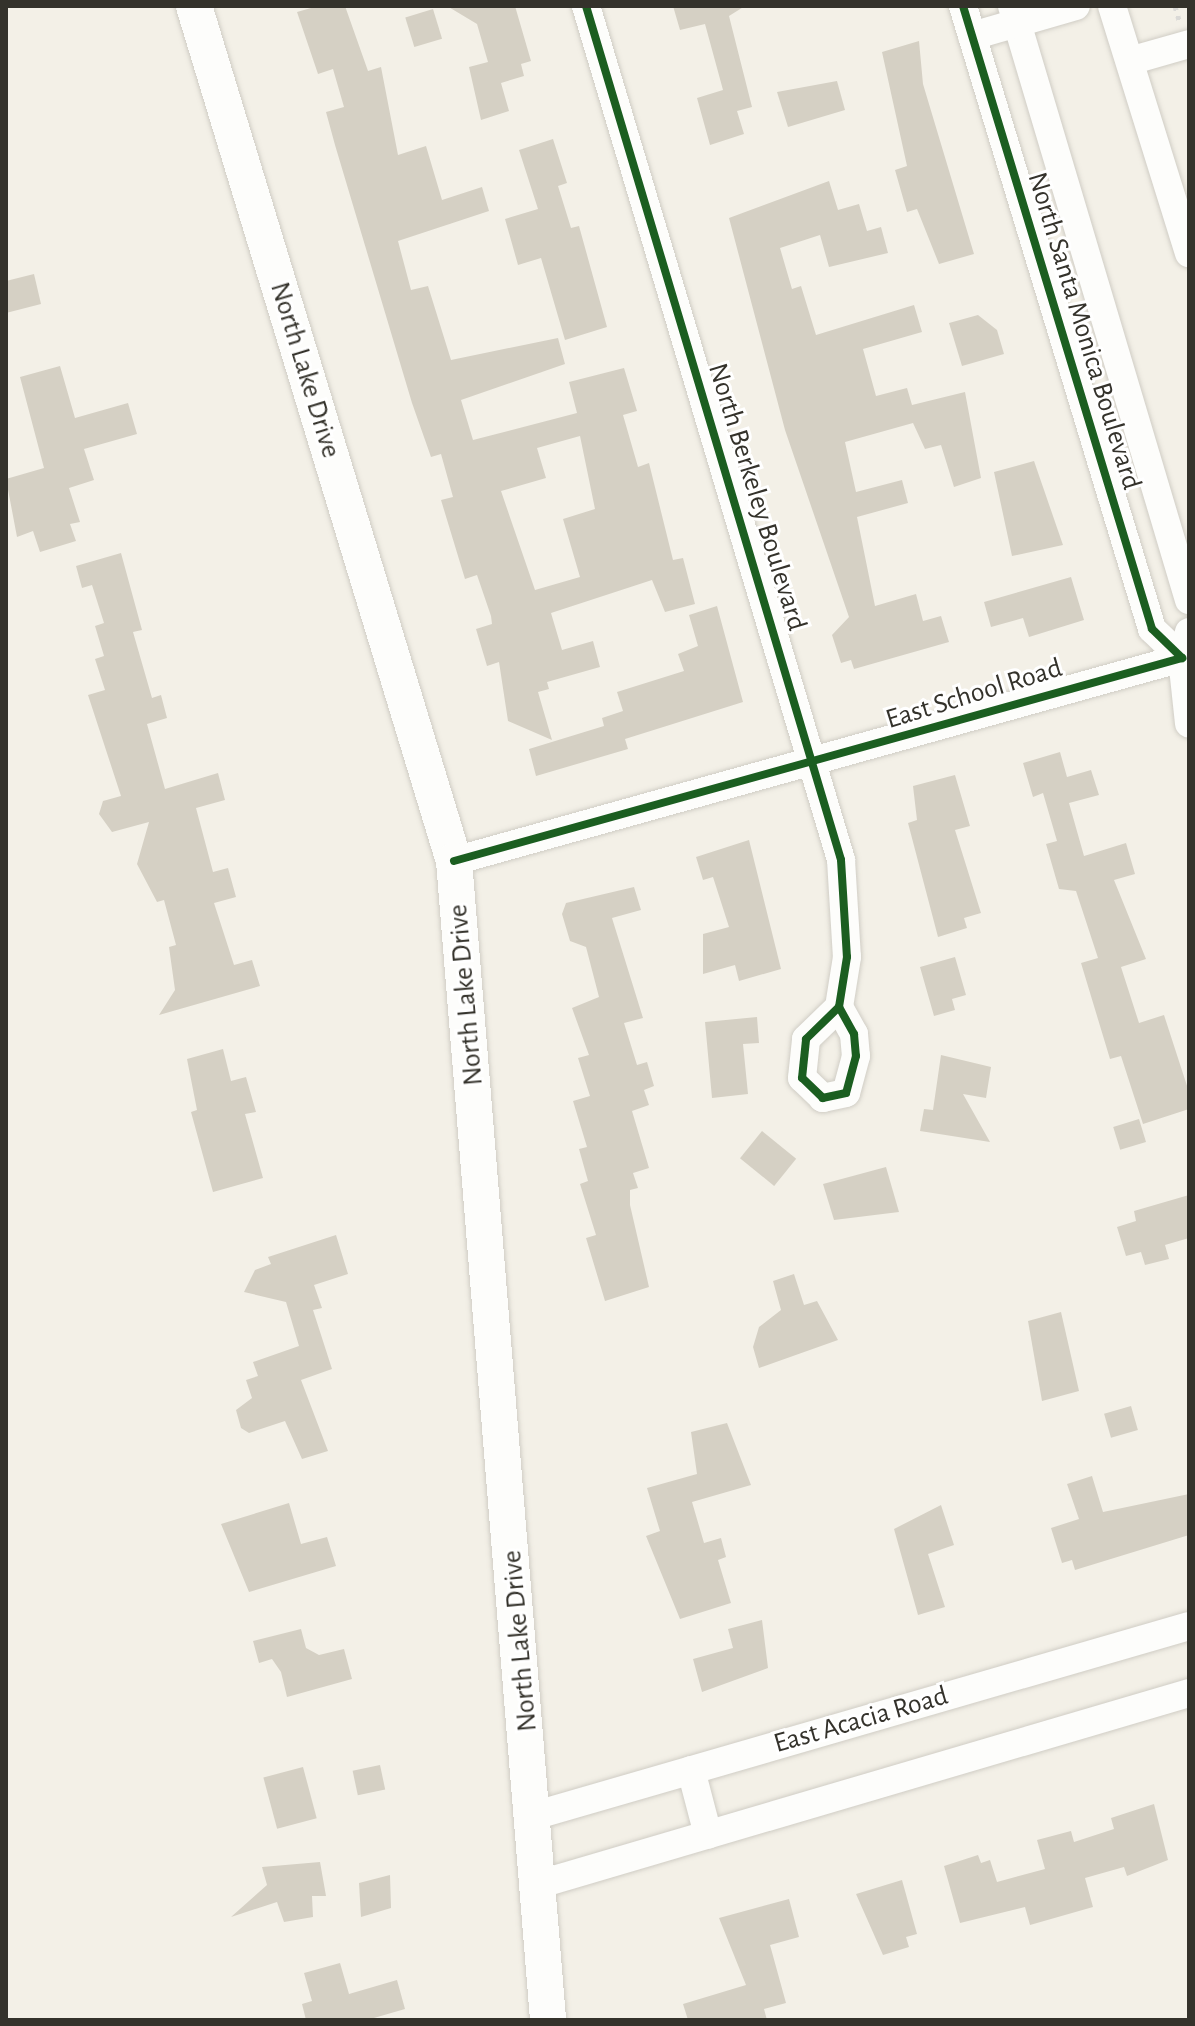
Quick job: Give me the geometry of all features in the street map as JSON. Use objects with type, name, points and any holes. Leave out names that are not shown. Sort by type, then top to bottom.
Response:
[{"type":"main road","name":"North Lake Drive","points":[[194,6],[454,861],[540,1884],[548,2020]]},
{"type":"street","name":"North Berkeley Boulevard","points":[[586,6],[815,764],[841,860],[847,957],[839,1007]]},
{"type":"street","name":"North Santa Monica Boulevard","points":[[963,6],[1152,629],[1185,645]]},
{"type":"street","points":[[972,36],[1014,15],[1076,6]]},
{"type":"street","points":[[1112,6],[1133,60],[1189,253]]},
{"type":"street","name":"North Santa Monica Boulevard","points":[[1014,15],[1189,600]]},
{"type":"street","points":[[1133,60],[1189,44]]},
{"type":"street","name":"East School Road","points":[[454,861],[815,764],[1185,645]]},
{"type":"street","points":[[1185,645],[1189,724]]},
{"type":"street","name":"East Acacia Road","points":[[533,1816],[1189,1626]]},
{"type":"street","points":[[540,1884],[1189,1693]]},
{"type":"street","points":[[691,1770],[708,1835]]},
{"type":"path","points":[[1175,6],[1177,15]]},
{"type":"building","points":[[318,6],[345,6],[368,71],[381,67],[398,155],[426,146],[442,200],[482,187],[489,211],[398,241],[411,290],[428,286],[451,360],[558,338],[565,364],[461,400],[473,440],[577,413],[569,382],[624,368],[637,411],[623,415],[638,467],[649,463],[673,560],[683,558],[695,604],[665,612],[652,580],[551,613],[562,650],[593,641],[600,667],[547,682],[549,689],[538,692],[552,740],[508,721],[499,662],[487,666],[476,629],[492,624],[491,616],[477,575],[465,579],[441,500],[453,497],[441,454],[431,457],[412,403],[326,112],[344,107],[333,69],[318,74],[297,12]],"holes":[[[580,436],[595,509],[563,519],[580,577],[535,590],[501,491],[546,478],[537,448]]]},
{"type":"building","points":[[447,6],[515,6],[531,61],[521,64],[524,76],[501,83],[509,111],[481,120],[469,67],[488,62],[477,24]]},
{"type":"building","points":[[673,6],[745,6],[729,16],[752,107],[737,111],[744,134],[710,145],[697,98],[723,90],[705,24],[680,30]]},
{"type":"building","points":[[433,9],[442,39],[414,47],[405,17]]},
{"type":"building","points":[[919,41],[923,84],[974,254],[939,264],[917,209],[907,212],[895,170],[907,166],[882,52]]},
{"type":"building","points":[[837,81],[845,110],[788,127],[777,92]]},
{"type":"building","points":[[553,139],[567,183],[558,186],[571,228],[579,226],[607,327],[565,340],[541,258],[518,265],[505,219],[538,209],[519,150]]},
{"type":"building","points":[[829,181],[838,210],[859,204],[867,231],[881,227],[888,253],[829,267],[820,235],[780,248],[792,289],[801,286],[816,335],[914,305],[922,332],[863,349],[876,396],[907,388],[912,405],[965,392],[981,478],[954,487],[941,445],[925,449],[913,423],[845,442],[856,492],[902,480],[908,503],[857,517],[875,606],[916,594],[923,621],[941,616],[949,642],[854,669],[851,660],[841,663],[832,635],[849,617],[785,430],[729,218]]},
{"type":"building","points":[[34,274],[41,304],[6,313],[6,281]]},
{"type":"building","points":[[978,315],[997,330],[1004,354],[962,366],[949,323]]},
{"type":"building","points":[[60,366],[75,418],[128,403],[137,434],[84,449],[94,480],[69,488],[80,522],[70,524],[76,541],[40,552],[33,531],[17,537],[6,479],[44,468],[20,377]]},
{"type":"building","points":[[1034,461],[1063,545],[1012,556],[994,472]]},
{"type":"building","points":[[121,553],[142,630],[133,632],[152,698],[161,695],[167,718],[147,724],[165,789],[218,773],[225,800],[196,808],[213,872],[228,868],[236,897],[214,903],[234,965],[252,960],[260,986],[159,1015],[175,990],[169,947],[176,945],[164,900],[157,902],[137,864],[149,822],[112,832],[99,814],[103,801],[121,796],[88,695],[105,690],[95,659],[104,656],[95,626],[104,623],[92,585],[82,588],[76,566]]},
{"type":"building","points":[[1071,577],[1084,620],[1029,637],[1023,618],[991,627],[984,602]]},
{"type":"building","points":[[717,606],[743,702],[625,739],[628,749],[536,776],[529,749],[604,726],[602,718],[623,711],[617,692],[684,671],[678,654],[698,646],[689,615]]},
{"type":"building","points":[[1060,752],[1067,777],[1091,770],[1099,795],[1069,803],[1084,856],[1126,843],[1135,874],[1114,880],[1146,959],[1121,967],[1139,1023],[1164,1015],[1189,1092],[1189,1109],[1143,1124],[1121,1056],[1110,1059],[1081,963],[1098,958],[1076,891],[1059,889],[1046,844],[1057,841],[1043,793],[1033,797],[1023,763]]},
{"type":"building","points":[[955,775],[970,826],[955,830],[981,913],[964,918],[967,928],[938,937],[908,823],[917,820],[913,786]]},
{"type":"building","points":[[749,840],[781,969],[739,981],[735,965],[703,974],[703,934],[729,927],[713,877],[703,880],[696,857]]},
{"type":"building","points":[[634,887],[641,910],[612,918],[643,1018],[624,1023],[637,1065],[647,1062],[654,1086],[644,1090],[649,1105],[632,1111],[649,1168],[633,1173],[638,1188],[630,1190],[630,1205],[649,1287],[605,1301],[586,1238],[596,1235],[580,1184],[588,1181],[579,1149],[587,1147],[573,1101],[590,1096],[578,1058],[589,1055],[572,1008],[599,997],[586,947],[570,941],[562,914],[566,903]]},
{"type":"building","points":[[955,957],[966,995],[952,999],[955,1010],[934,1016],[920,967]]},
{"type":"building","points":[[757,1017],[759,1043],[743,1044],[748,1094],[712,1098],[705,1022]]},
{"type":"building","points":[[223,1049],[231,1081],[246,1077],[256,1112],[245,1114],[263,1178],[213,1192],[191,1112],[197,1110],[187,1059]]},
{"type":"building","points":[[941,1055],[991,1067],[986,1098],[963,1094],[990,1142],[920,1131],[924,1109],[933,1110]]},
{"type":"building","points":[[1139,1119],[1146,1142],[1120,1150],[1113,1127]]},
{"type":"building","points":[[762,1131],[796,1159],[774,1186],[740,1158]]},
{"type":"building","points":[[886,1167],[899,1212],[834,1220],[823,1184]]},
{"type":"building","points":[[1189,1195],[1189,1238],[1165,1245],[1169,1259],[1145,1265],[1141,1252],[1126,1256],[1117,1227],[1136,1221],[1134,1211]]},
{"type":"building","points":[[336,1235],[348,1274],[314,1285],[322,1308],[313,1310],[332,1369],[301,1380],[328,1451],[302,1459],[285,1421],[249,1433],[241,1428],[236,1410],[252,1398],[246,1380],[258,1376],[253,1362],[299,1346],[286,1302],[244,1292],[255,1270],[271,1264],[268,1257]]},
{"type":"building","points":[[794,1274],[804,1305],[817,1301],[838,1340],[759,1368],[753,1347],[759,1327],[781,1310],[773,1281]]},
{"type":"building","points":[[1061,1312],[1079,1391],[1042,1401],[1028,1321]]},
{"type":"building","points":[[1131,1406],[1138,1430],[1111,1438],[1104,1414]]},
{"type":"building","points":[[727,1423],[751,1485],[692,1502],[704,1543],[721,1538],[726,1557],[718,1560],[731,1603],[680,1619],[646,1536],[660,1531],[647,1488],[697,1474],[691,1432]]},
{"type":"building","points":[[1092,1476],[1103,1512],[1189,1494],[1189,1535],[1075,1570],[1072,1560],[1062,1563],[1051,1528],[1079,1519],[1067,1484]]},
{"type":"building","points":[[289,1503],[301,1544],[327,1537],[336,1566],[249,1592],[221,1524]]},
{"type":"building","points":[[941,1505],[954,1545],[928,1554],[945,1607],[918,1615],[894,1529]]},
{"type":"building","points":[[762,1620],[768,1668],[702,1692],[693,1659],[733,1648],[728,1629]]},
{"type":"building","points":[[301,1629],[306,1648],[319,1655],[344,1649],[352,1679],[287,1697],[281,1672],[272,1659],[259,1663],[253,1641]]},
{"type":"building","points":[[380,1765],[385,1789],[358,1795],[353,1771]]},
{"type":"building","points":[[303,1767],[317,1818],[277,1829],[263,1778]]},
{"type":"building","points":[[1154,1804],[1168,1860],[1127,1876],[1124,1867],[1085,1878],[1093,1907],[1030,1925],[1025,1907],[960,1923],[944,1866],[978,1855],[981,1863],[990,1860],[997,1882],[1045,1869],[1037,1840],[1071,1831],[1074,1842],[1114,1829],[1111,1818]]},
{"type":"building","points":[[320,1862],[326,1896],[312,1896],[313,1917],[284,1922],[277,1902],[231,1917],[267,1885],[262,1867]]},
{"type":"building","points":[[390,1875],[391,1908],[361,1917],[359,1883]]},
{"type":"building","points":[[902,1880],[917,1934],[906,1937],[909,1947],[883,1955],[856,1894]]},
{"type":"building","points":[[789,1899],[799,1937],[770,1945],[786,2003],[764,2009],[767,2020],[688,2020],[683,2004],[746,1985],[719,1918]]},
{"type":"building","points":[[340,1963],[349,1994],[397,1980],[405,2009],[367,2020],[306,2020],[302,2004],[312,2001],[304,1973]]},
{"type":"cycle path","points":[[586,6],[841,860],[847,957],[839,1007],[854,1034],[856,1056],[846,1093],[823,1098],[802,1078],[806,1039],[839,1007]]},
{"type":"cycle path","points":[[963,6],[1152,629],[1182,658]]},
{"type":"cycle path","points":[[454,861],[1182,658]]}]
